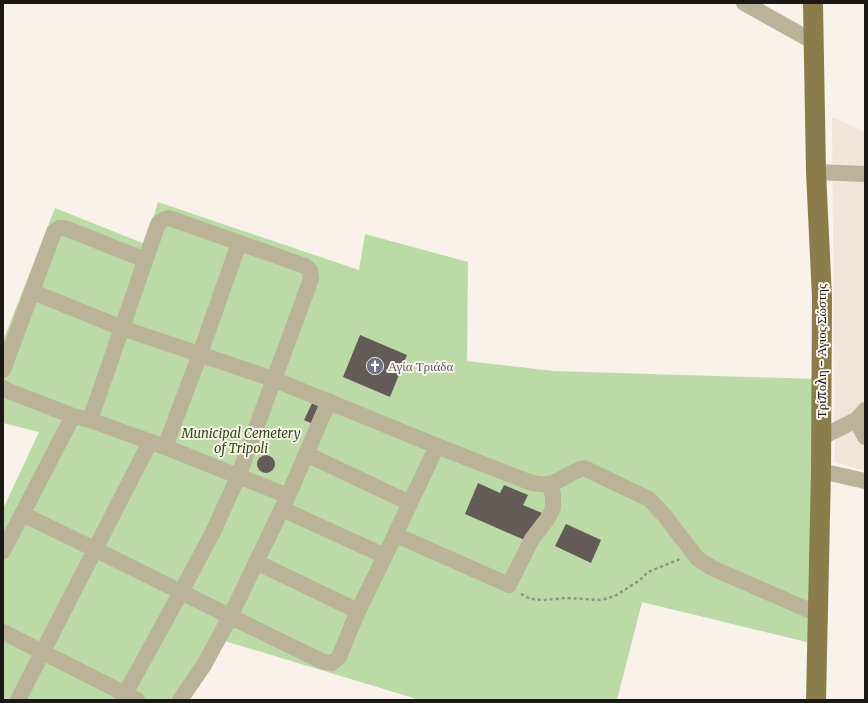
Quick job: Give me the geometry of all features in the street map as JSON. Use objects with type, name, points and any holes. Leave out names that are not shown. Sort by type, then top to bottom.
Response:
[{"type":"main road","name":"Τρίπολη - Άγιος Σώστης","points":[[813,3],[816,172],[822,298],[821,471],[816,700]]},
{"type":"street","points":[[744,3],[814,42]]},
{"type":"street","points":[[816,172],[865,174]]},
{"type":"street","points":[[3,632],[131,697],[181,592],[213,532],[238,477],[311,279],[310,270],[305,266],[169,218],[163,220],[158,224],[90,420]]},
{"type":"street","points":[[3,370],[54,232],[59,228],[65,228],[145,260]]},
{"type":"street","points":[[18,700],[96,549],[158,445],[200,354],[239,243]]},
{"type":"street","points":[[33,292],[122,328],[273,379],[529,482],[540,485],[556,482],[574,471],[584,468],[649,500],[664,515],[697,558],[712,568],[818,614]]},
{"type":"street","points":[[3,388],[73,416],[90,420],[158,445],[238,477],[385,556]]},
{"type":"street","points":[[180,700],[204,666],[230,617],[285,502],[329,402]]},
{"type":"street","points":[[820,438],[861,415],[865,437]]},
{"type":"street","points":[[3,551],[73,416]]},
{"type":"street","points":[[22,514],[96,549],[230,617],[324,662],[332,663],[339,658],[358,611],[396,535],[437,446]]},
{"type":"street","points":[[306,454],[410,503]]},
{"type":"street","points":[[821,471],[865,481]]},
{"type":"street","points":[[396,535],[509,586],[532,539],[548,518],[553,508],[553,495],[548,484]]},
{"type":"street","points":[[256,562],[358,611]]},
{"type":"path","points":[[509,586],[531,599],[543,600],[566,598],[601,600],[615,596],[640,580],[648,572],[693,553]]},
{"type":"shaded area","points":[[832,117],[865,132],[865,471],[835,462]]},
{"type":"green space","name":"Municipal Cemetery of Tripoli","points":[[158,202],[359,270],[365,234],[468,262],[467,361],[554,371],[817,379],[819,645],[642,602],[617,700],[420,700],[215,638],[175,700],[3,700],[3,509],[39,432],[3,423],[3,341],[55,208],[145,244]]},
{"type":"building","name":"Αγία Τριάδα","points":[[360,335],[407,355],[390,397],[343,377]]},
{"type":"building","points":[[314,399],[325,405],[315,425],[304,420]]},
{"type":"building","points":[[266,455],[270,456],[274,460],[274,468],[270,472],[266,473],[262,472],[258,468],[257,464],[258,460],[262,456]]},
{"type":"building","points":[[478,483],[500,493],[504,485],[528,495],[523,505],[542,513],[529,542],[465,514]]},
{"type":"building","points":[[566,524],[601,540],[591,563],[555,546]]},
{"type":"place","name":"Αγία Τριάδα","points":[[375,366]]}]
